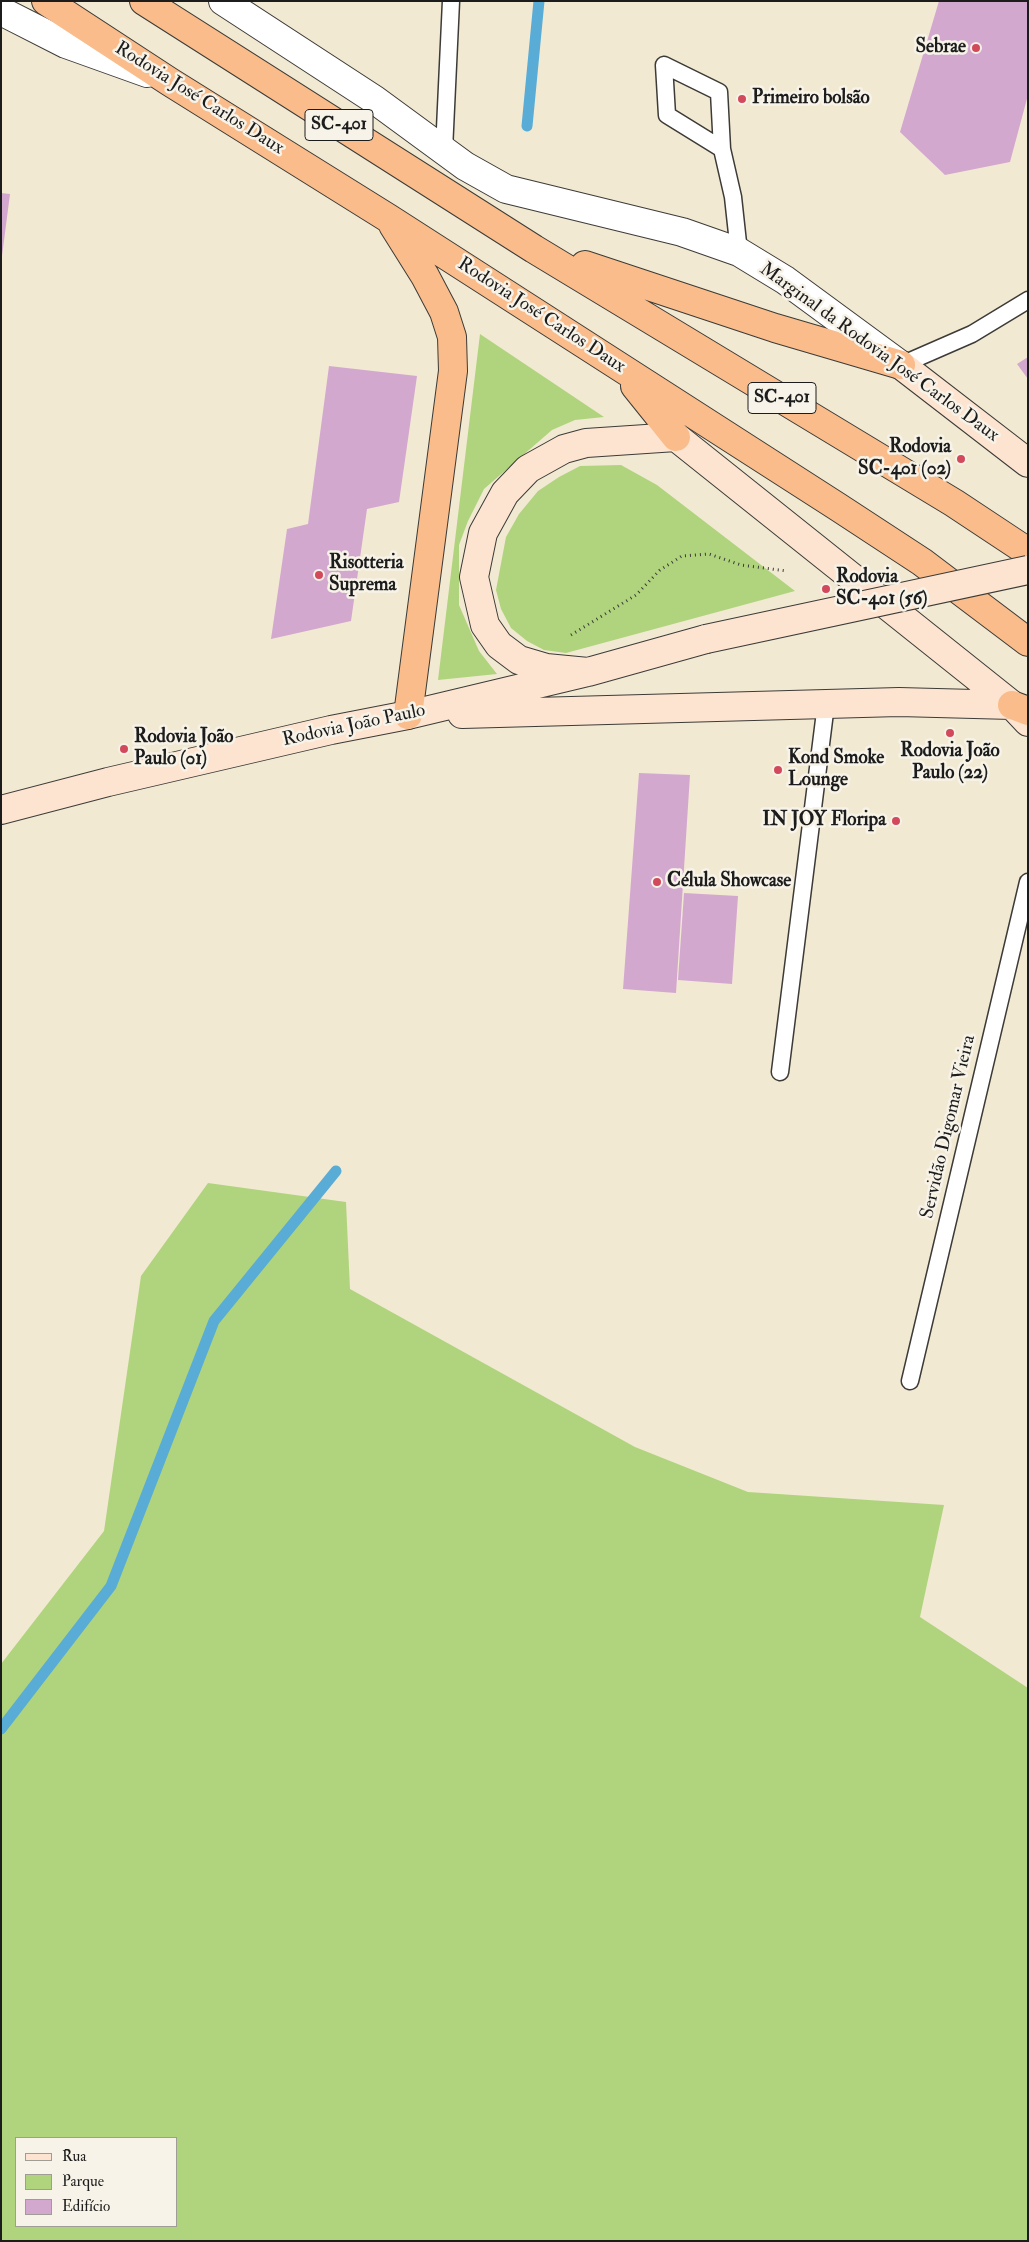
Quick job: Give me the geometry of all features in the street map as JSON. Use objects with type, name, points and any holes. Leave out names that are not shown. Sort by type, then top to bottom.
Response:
[{"type":"highway","name":"Rodovia José Carlos Daux","points":[[46,1],[170,82],[388,218],[922,562],[1028,642]]},
{"type":"highway","name":"SC-401","points":[[144,1],[534,248],[954,504],[1028,552]]},
{"type":"highway","points":[[388,218],[425,276],[444,312],[452,337],[453,372],[408,715]]},
{"type":"highway","points":[[534,248],[775,328],[901,365]]},
{"type":"highway","points":[[619,368],[676,437]]},
{"type":"main road","name":"Marginal da Rodovia José Carlos Daux","points":[[901,365],[1028,463]]},
{"type":"main road","points":[[588,672],[546,668],[519,660],[499,644],[485,625],[474,577],[483,533],[505,493],[528,469],[564,449],[586,443],[676,437],[1022,713]]},
{"type":"main road","name":"Rodovia João Paulo","points":[[1,810],[283,742],[408,715],[588,672],[706,638],[1028,570]]},
{"type":"main road","points":[[408,715],[898,702],[1022,713]]},
{"type":"street","name":"Marginal da Rodovia José Carlos Daux","points":[[223,1],[254,11],[465,166],[506,188],[682,232],[739,252],[785,280],[901,365]]},
{"type":"street","points":[[1,11],[66,44],[170,82]]},
{"type":"lane","points":[[444,150],[451,1]]},
{"type":"lane","points":[[722,149],[667,115],[664,65],[719,92],[722,149],[732,197],[739,252]]},
{"type":"lane","points":[[901,365],[972,334],[1028,300]]},
{"type":"lane","points":[[780,1072],[826,704]]},
{"type":"lane","name":"Servidão Digomar Vieira","points":[[910,1381],[1028,882]]},
{"type":"path","points":[[546,668],[563,640],[636,595],[660,570],[682,556],[709,554],[741,565],[790,572]]},
{"type":"green space","points":[[480,334],[604,417],[575,420],[552,430],[484,489],[468,521],[459,545],[459,605],[479,651],[497,674],[438,680]]},
{"type":"green space","points":[[621,465],[657,485],[795,591],[566,653],[544,650],[527,641],[511,628],[501,609],[496,590],[506,537],[519,514],[538,491],[559,477],[580,466]]},
{"type":"green space","points":[[208,1183],[346,1202],[350,1289],[635,1447],[748,1492],[944,1505],[920,1617],[1028,1688],[1028,2241],[1,2241],[1,1664],[104,1531],[141,1276]]},
{"type":"building","name":"Sebrae","points":[[939,1],[1028,1],[1028,95],[1010,162],[945,175],[900,132]]},
{"type":"building","points":[[1,193],[10,194],[2,256],[1,256]]},
{"type":"building","points":[[1028,357],[1028,379],[1017,364]]},
{"type":"building","points":[[329,366],[417,376],[399,502],[367,509],[351,621],[271,639],[287,529],[308,524]]},
{"type":"building","name":"Célula Showcase","points":[[639,773],[690,775],[676,993],[623,989]]},
{"type":"building","points":[[684,893],[738,896],[732,984],[678,980]]},
{"type":"waterway","points":[[527,126],[539,1]]},
{"type":"waterway","points":[[1,1729],[111,1586],[214,1321],[336,1171]]},
{"type":"place","name":"Sebrae","points":[[976,48]]},
{"type":"place","name":"Primeiro bolsão","points":[[742,99]]},
{"type":"place","name":"Rodovia SC-401 (02)","points":[[961,459]]},
{"type":"place","name":"Risotteria Suprema","points":[[319,575]]},
{"type":"place","name":"Rodovia SC-401 (56)","points":[[826,589]]},
{"type":"place","name":"Rodovia João Paulo (22)","points":[[950,733]]},
{"type":"place","name":"Rodovia João Paulo (01)","points":[[124,749]]},
{"type":"place","name":"Kond Smoke Lounge","points":[[778,770]]},
{"type":"place","name":"IN JOY Floripa","points":[[896,821]]},
{"type":"place","name":"Célula Showcase","points":[[657,882]]}]
